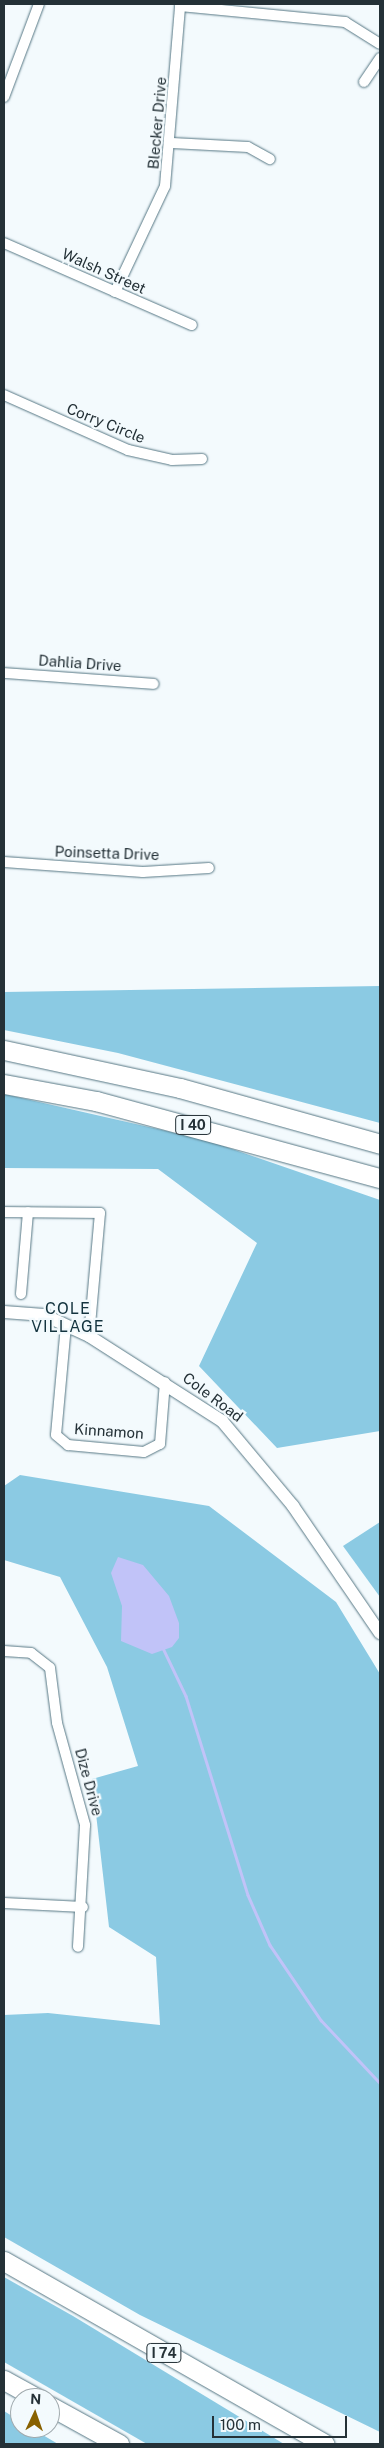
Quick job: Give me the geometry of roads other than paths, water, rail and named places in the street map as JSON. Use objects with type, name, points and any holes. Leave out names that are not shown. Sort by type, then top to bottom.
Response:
[{"type":"highway","name":"I 40","points":[[4,1050],[180,1088],[380,1144]]},
{"type":"highway","name":"I 40","points":[[4,1084],[96,1100],[380,1178]]},
{"type":"highway","name":"I 74","points":[[4,2261],[325,2444]]},
{"type":"highway","points":[[4,2380],[18,2388]]},
{"type":"highway","points":[[60,2412],[119,2444]]},
{"type":"street","points":[[4,97],[39,4]]},
{"type":"street","name":"Blecker Drive","points":[[115,292],[165,186],[172,143],[180,6],[345,22],[380,44]]},
{"type":"street","points":[[364,82],[380,58]]},
{"type":"street","points":[[172,143],[248,147],[270,159]]},
{"type":"street","name":"Walsh Street","points":[[4,243],[192,325]]},
{"type":"street","name":"Corry Circle","points":[[4,395],[128,450],[160,458],[202,459]]},
{"type":"street","name":"Dahlia Drive","points":[[4,673],[154,684]]},
{"type":"street","name":"Poinsetta Drive","points":[[4,862],[143,872],[209,868]]},
{"type":"street","points":[[4,1212],[100,1213],[89,1336]]},
{"type":"street","points":[[21,1294],[28,1212]]},
{"type":"street","name":"Cole Road","points":[[4,1312],[44,1315],[89,1336],[237,1436],[304,1522],[380,1633]]},
{"type":"street","name":"Kinnamon","points":[[66,1325],[56,1435],[68,1445],[144,1452],[160,1444],[165,1387]]},
{"type":"street","name":"Dize Drive","points":[[4,1650],[31,1652],[43,1659],[50,1668],[56,1723],[85,1825],[83,1907],[78,1947]]},
{"type":"street","points":[[4,1903],[83,1907]]},
{"type":"waterway","points":[[163,1648],[186,1696],[248,1895],[270,1945],[321,2020],[380,2083]]},
{"type":"district","name":"COLE VILLAGE","points":[[68,1318]]}]
